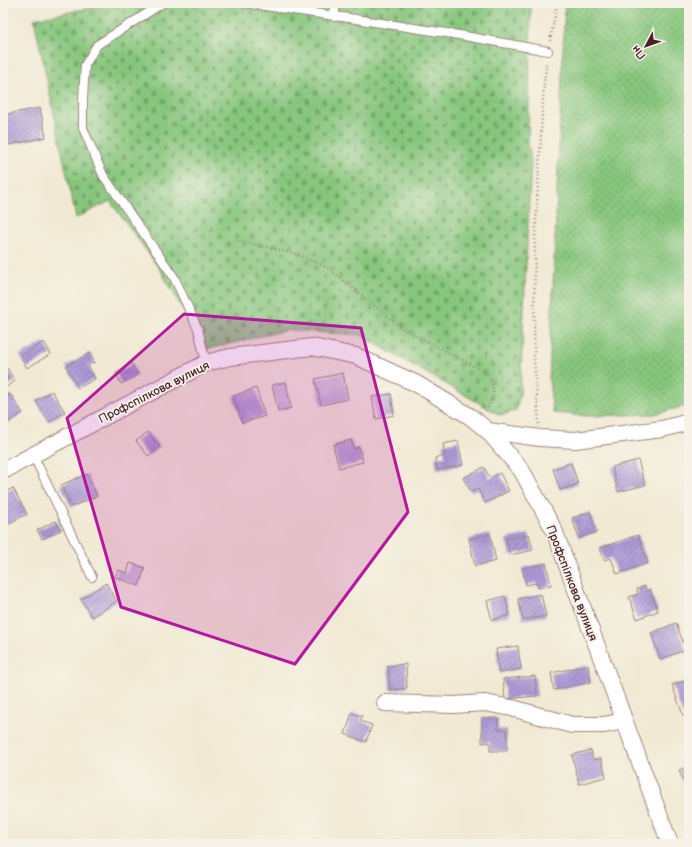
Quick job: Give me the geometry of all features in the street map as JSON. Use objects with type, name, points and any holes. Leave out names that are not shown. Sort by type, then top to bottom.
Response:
[{"type":"street","name":"Профспілкова вулиця","points":[[3,471],[206,363],[230,357],[312,348],[356,356],[417,384],[471,417],[484,428],[522,471],[554,530],[670,844]]},
{"type":"street","points":[[484,428],[540,438],[575,440],[662,429],[689,422]]},
{"type":"street","points":[[385,703],[454,705],[485,703],[512,708],[572,725],[604,725],[624,721]]},
{"type":"lane","points":[[163,3],[97,45],[85,65],[83,128],[104,175],[174,277],[198,329],[206,363]]},
{"type":"lane","points":[[244,3],[451,34],[548,51]]},
{"type":"lane","points":[[335,16],[336,3]]},
{"type":"lane","points":[[33,455],[92,577]]},
{"type":"path","points":[[540,438],[534,360],[535,238],[544,82],[548,51],[556,11],[556,3]]},
{"type":"path","points":[[236,240],[297,254],[328,268],[402,328],[487,373],[493,384],[493,399],[484,428]]},
{"type":"highlighted area","points":[[184,314],[361,328],[408,512],[295,664],[121,607],[67,418]]},
{"type":"green space","points":[[115,3],[531,3],[528,144],[531,160],[520,394],[516,411],[500,415],[360,335],[287,330],[199,351],[197,334],[159,268],[110,201],[76,218],[34,19]]},
{"type":"green space","points":[[565,3],[689,3],[689,405],[655,414],[587,416],[553,413],[549,380]]},
{"type":"building","points":[[40,108],[46,137],[3,146],[3,115]]},
{"type":"building","points":[[44,342],[51,354],[27,368],[20,356]]},
{"type":"building","points":[[90,353],[95,362],[88,365],[95,379],[78,388],[66,366]]},
{"type":"building","points":[[132,364],[138,375],[121,384],[116,373]]},
{"type":"building","points":[[7,368],[15,381],[3,389],[3,371]]},
{"type":"building","points":[[343,373],[348,399],[321,405],[315,379]]},
{"type":"building","points":[[286,382],[291,408],[278,411],[272,385]]},
{"type":"building","points":[[256,388],[265,416],[242,423],[233,396]]},
{"type":"building","points":[[52,391],[65,412],[49,422],[36,401]]},
{"type":"building","points":[[10,394],[23,413],[3,426],[3,399]]},
{"type":"building","points":[[391,394],[394,415],[376,419],[372,397]]},
{"type":"building","points":[[148,432],[160,447],[148,456],[136,441]]},
{"type":"building","points":[[351,440],[354,449],[359,447],[363,462],[339,468],[333,445]]},
{"type":"building","points":[[458,441],[463,465],[437,470],[435,458],[445,456],[443,444]]},
{"type":"building","points":[[638,460],[645,485],[618,492],[612,467]]},
{"type":"building","points":[[571,463],[578,484],[560,490],[553,469]]},
{"type":"building","points":[[484,467],[490,478],[500,473],[509,491],[485,503],[478,489],[471,492],[463,478]]},
{"type":"building","points":[[87,474],[97,496],[71,507],[61,485]]},
{"type":"building","points":[[13,488],[27,514],[3,526],[3,493]]},
{"type":"building","points":[[590,512],[597,532],[579,538],[572,518]]},
{"type":"building","points":[[56,521],[61,530],[42,539],[37,530]]},
{"type":"building","points":[[490,534],[496,561],[475,566],[469,539]]},
{"type":"building","points":[[529,534],[533,550],[510,555],[506,539]]},
{"type":"building","points":[[638,535],[648,563],[617,574],[611,558],[604,560],[600,548]]},
{"type":"building","points":[[130,563],[145,568],[139,586],[115,577],[118,570],[127,573]]},
{"type":"building","points":[[546,563],[551,585],[539,588],[536,583],[526,585],[522,568]]},
{"type":"building","points":[[106,583],[117,601],[92,617],[81,599]]},
{"type":"building","points":[[645,586],[646,591],[650,589],[658,611],[637,619],[629,597],[638,594],[637,589]]},
{"type":"building","points":[[541,594],[546,616],[523,620],[518,599]]},
{"type":"building","points":[[505,596],[510,615],[492,620],[487,601]]},
{"type":"building","points":[[676,623],[686,650],[660,659],[651,633]]},
{"type":"building","points":[[518,646],[521,669],[499,673],[496,649]]},
{"type":"building","points":[[406,664],[407,688],[390,690],[388,666]]},
{"type":"building","points":[[588,665],[591,682],[554,690],[551,673]]},
{"type":"building","points":[[535,676],[537,696],[505,699],[503,679]]},
{"type":"building","points":[[689,680],[689,713],[683,715],[672,685]]},
{"type":"building","points":[[352,713],[362,716],[360,721],[372,725],[366,742],[345,734]]},
{"type":"building","points":[[482,718],[498,718],[498,729],[507,730],[507,751],[490,751],[490,742],[482,743]]},
{"type":"building","points":[[591,750],[593,760],[601,758],[606,777],[579,784],[572,755]]},
{"type":"building","points":[[689,766],[689,796],[679,770]]}]
